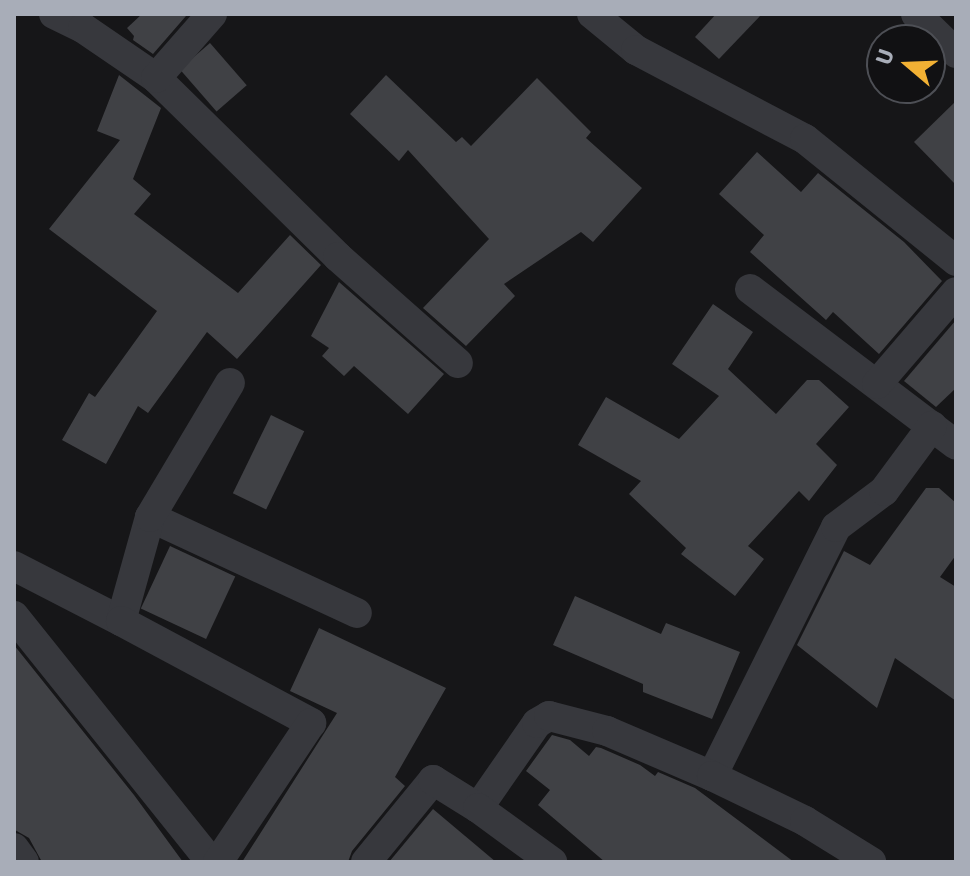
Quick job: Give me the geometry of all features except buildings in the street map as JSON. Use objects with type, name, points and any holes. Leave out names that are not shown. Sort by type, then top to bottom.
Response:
[{"type":"street","points":[[54,14],[83,28],[156,78],[338,257],[458,363]]},
{"type":"street","points":[[156,78],[212,14]]},
{"type":"street","points":[[592,14],[636,50],[805,139],[956,261]]},
{"type":"street","points":[[916,14],[956,53]]},
{"type":"street","points":[[750,289],[956,445]]},
{"type":"street","points":[[877,384],[956,292]]},
{"type":"street","points":[[121,621],[150,517],[230,383]]},
{"type":"street","points":[[712,776],[836,527],[884,491],[932,426]]},
{"type":"street","points":[[150,517],[357,613]]},
{"type":"street","points":[[14,566],[311,723],[218,862]]},
{"type":"street","points":[[14,616],[211,862]]},
{"type":"street","points":[[478,808],[537,723],[549,716],[607,731],[712,776],[805,821],[871,862]]},
{"type":"street","points":[[366,862],[433,780],[478,808],[552,862]]},
{"type":"street","points":[[14,848],[24,862]]}]
